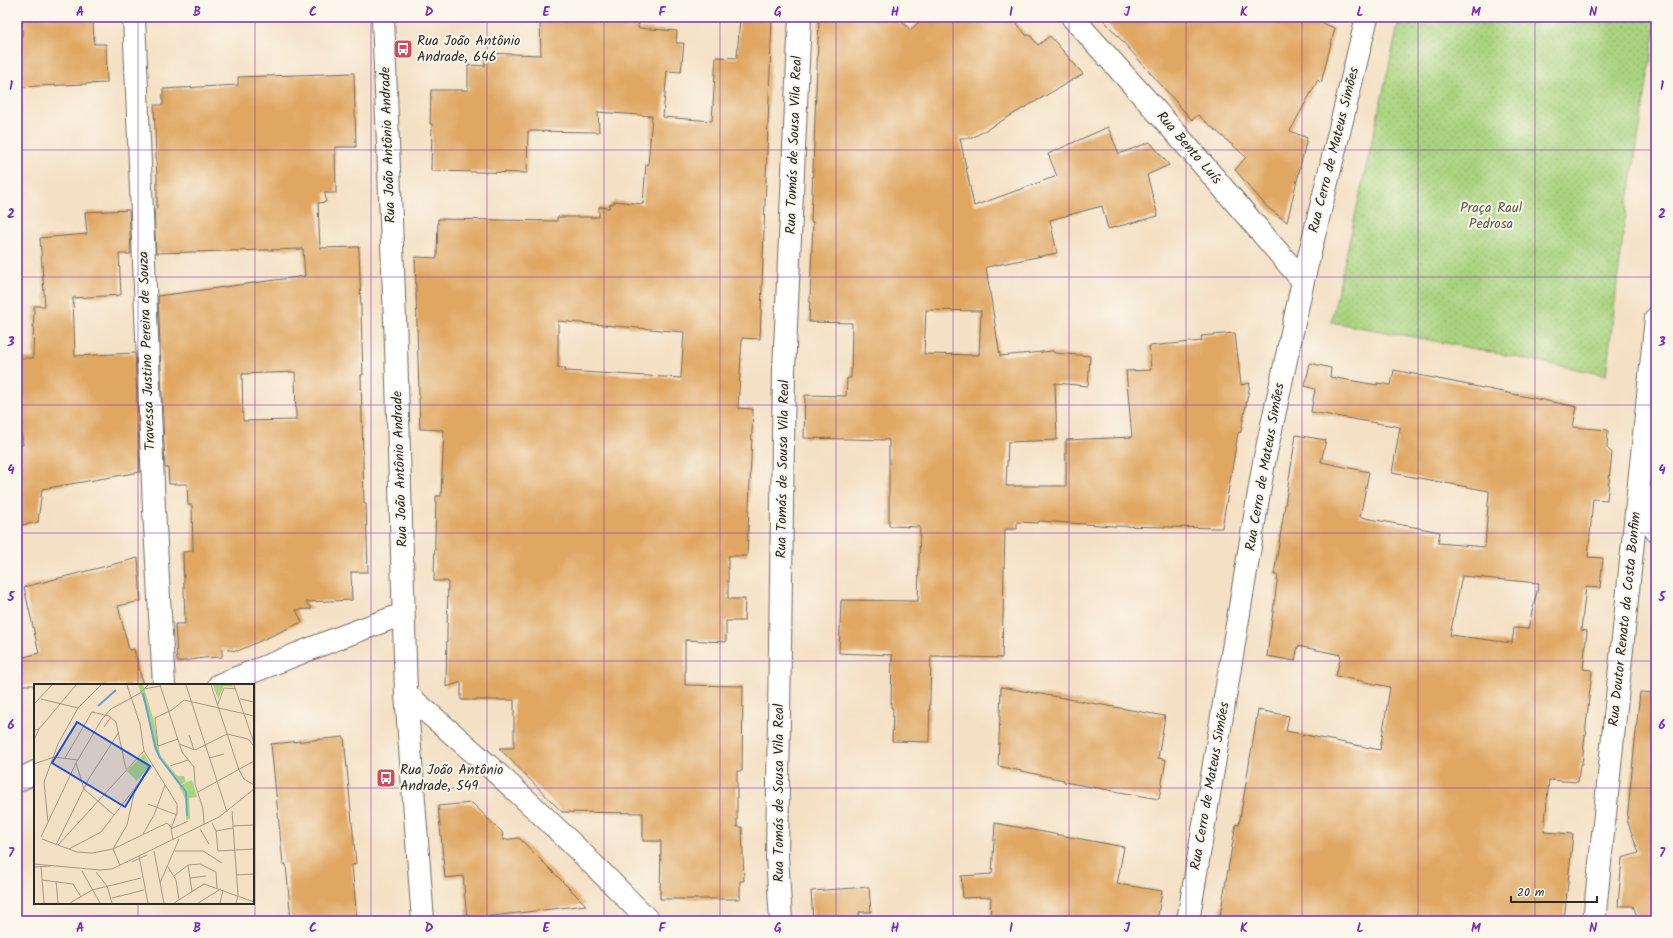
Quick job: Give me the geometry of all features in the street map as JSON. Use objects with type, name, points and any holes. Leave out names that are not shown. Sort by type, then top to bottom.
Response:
[{"type":"street","name":"Travessa Justino Pereira de Souza","points":[[134,17],[154,509],[164,684]]},
{"type":"street","name":"Rua João Antônio Andrade","points":[[383,17],[397,354],[406,694],[423,921]]},
{"type":"street","name":"Rua Tomás de Sousa Vila Real","points":[[780,921],[777,856],[784,370],[800,17]]},
{"type":"street","name":"Rua Bento Luís","points":[[1072,17],[1168,124],[1303,281]]},
{"type":"street","name":"Rua Cerro de Mateus Simões","points":[[1188,921],[1264,462],[1303,281],[1367,17]]},
{"type":"street","name":"Rua Doutor Renato da Costa Bonfim","points":[[1594,921],[1656,318]]},
{"type":"street","points":[[1639,487],[1656,531]]},
{"type":"street","points":[[222,684],[404,614]]},
{"type":"street","points":[[406,694],[467,745],[531,804],[649,921]]},
{"type":"street","points":[[17,781],[34,772]]},
{"type":"green space","name":"Praça Raul Pedrosa","points":[[1400,17],[1656,17],[1656,26],[1625,220],[1606,375],[1331,322]]},
{"type":"building","points":[[22,17],[93,17],[94,44],[106,44],[107,83],[17,87],[17,47],[19,47],[18,37],[22,36]]},
{"type":"building","points":[[551,17],[639,17],[638,28],[677,31],[676,43],[684,43],[681,72],[667,71],[663,117],[712,121],[716,57],[737,58],[740,17],[772,17],[760,339],[742,338],[738,408],[753,409],[747,556],[728,556],[728,599],[745,599],[744,621],[726,621],[726,642],[685,640],[685,685],[743,686],[742,771],[737,771],[737,827],[742,827],[744,881],[740,881],[740,899],[660,899],[661,841],[643,841],[643,813],[562,812],[499,748],[514,748],[514,700],[461,700],[461,682],[446,687],[448,581],[434,581],[436,496],[441,496],[444,430],[420,429],[415,257],[437,258],[438,219],[557,221],[557,217],[599,217],[599,207],[609,208],[610,204],[614,204],[614,201],[643,204],[652,116],[598,112],[599,132],[528,131],[527,173],[431,171],[431,90],[468,90],[468,65],[485,66],[485,53],[541,55],[540,21],[552,21]],"holes":[[[558,321],[684,332],[681,378],[565,371],[566,368],[558,368]]]},
{"type":"building","points":[[819,17],[899,17],[910,30],[925,17],[1012,17],[1027,36],[1029,34],[1038,45],[1050,36],[1083,74],[972,138],[960,138],[974,206],[1057,176],[1048,154],[1108,127],[1119,154],[1150,142],[1169,165],[1147,175],[1158,216],[1108,229],[1102,206],[1050,220],[1057,253],[986,267],[1000,356],[1053,351],[1054,353],[1090,356],[1088,386],[1055,383],[1057,440],[1008,442],[1006,486],[1066,486],[1066,440],[1132,437],[1126,371],[1151,370],[1149,346],[1202,341],[1201,336],[1235,333],[1241,385],[1250,383],[1241,432],[1238,433],[1222,528],[1114,526],[1039,521],[1038,523],[1017,522],[1017,529],[1005,529],[1002,658],[931,656],[929,742],[892,741],[892,655],[839,653],[841,600],[918,601],[920,527],[889,526],[889,440],[804,438],[805,395],[846,396],[847,378],[851,378],[852,323],[809,322],[813,222],[811,222]],"holes":[[[926,310],[981,311],[979,355],[924,354]]]},
{"type":"building","points":[[1101,17],[1305,17],[1335,28],[1321,83],[1318,80],[1290,131],[1307,138],[1287,222],[1267,207],[1235,170],[1246,157],[1198,115],[1192,120]]},
{"type":"building","points":[[354,73],[356,147],[335,147],[336,193],[325,193],[326,202],[318,203],[320,248],[359,247],[363,375],[361,375],[364,504],[366,504],[368,572],[351,572],[352,600],[306,602],[312,609],[296,610],[302,622],[238,651],[222,649],[222,657],[177,662],[175,624],[185,624],[183,552],[193,551],[192,505],[188,505],[187,484],[169,484],[168,468],[165,468],[158,296],[305,276],[303,249],[156,253],[154,209],[157,208],[157,178],[154,105],[163,105],[163,89],[238,85],[238,77]],"holes":[[[295,372],[296,420],[243,421],[242,374]]]},
{"type":"building","points":[[129,210],[131,254],[119,254],[121,295],[73,298],[75,356],[135,353],[140,472],[42,489],[38,522],[17,526],[17,446],[23,445],[17,400],[17,358],[33,358],[34,306],[45,306],[40,238],[87,234],[85,212]]},
{"type":"building","points":[[1310,363],[1331,368],[1330,377],[1377,385],[1377,383],[1391,385],[1394,370],[1577,407],[1573,427],[1608,430],[1607,448],[1612,453],[1607,500],[1593,499],[1588,557],[1603,558],[1600,588],[1586,587],[1581,630],[1587,631],[1583,669],[1592,670],[1582,764],[1580,764],[1578,782],[1549,780],[1544,832],[1573,834],[1564,921],[1219,921],[1236,824],[1239,825],[1258,710],[1289,716],[1286,731],[1380,750],[1390,687],[1336,676],[1341,655],[1298,646],[1295,661],[1267,656],[1278,575],[1274,575],[1296,435],[1326,440],[1321,462],[1369,472],[1360,517],[1440,532],[1438,543],[1485,547],[1489,491],[1392,473],[1400,427],[1311,412],[1315,389],[1305,386]],"holes":[[[1462,576],[1539,583],[1528,629],[1514,628],[1512,643],[1450,635]]]},
{"type":"building","points":[[138,558],[141,601],[118,606],[129,650],[134,649],[143,684],[17,685],[17,659],[39,653],[24,587]]},
{"type":"building","points":[[1001,687],[1165,716],[1158,758],[1166,760],[1159,799],[1064,782],[1064,780],[998,766]]},
{"type":"building","points":[[1640,692],[1656,693],[1656,921],[1639,921],[1633,906],[1618,906],[1622,858],[1639,853],[1627,820]]},
{"type":"building","points":[[344,737],[356,864],[352,865],[357,921],[291,921],[286,864],[283,864],[271,744]]},
{"type":"building","points":[[472,803],[502,832],[503,840],[519,838],[586,905],[467,919],[463,876],[445,878],[438,806]]},
{"type":"building","points":[[995,823],[1124,847],[1117,884],[1162,891],[1157,921],[990,921],[991,897],[963,898],[961,876],[992,874]]},
{"type":"building","points":[[869,887],[871,912],[859,912],[860,921],[813,921],[811,891]]},
{"type":"place","name":"Rua João Antônio Andrade, 646","points":[[403,49]]},
{"type":"place","name":"Rua João Antônio Andrade, 549","points":[[386,778]]}]
